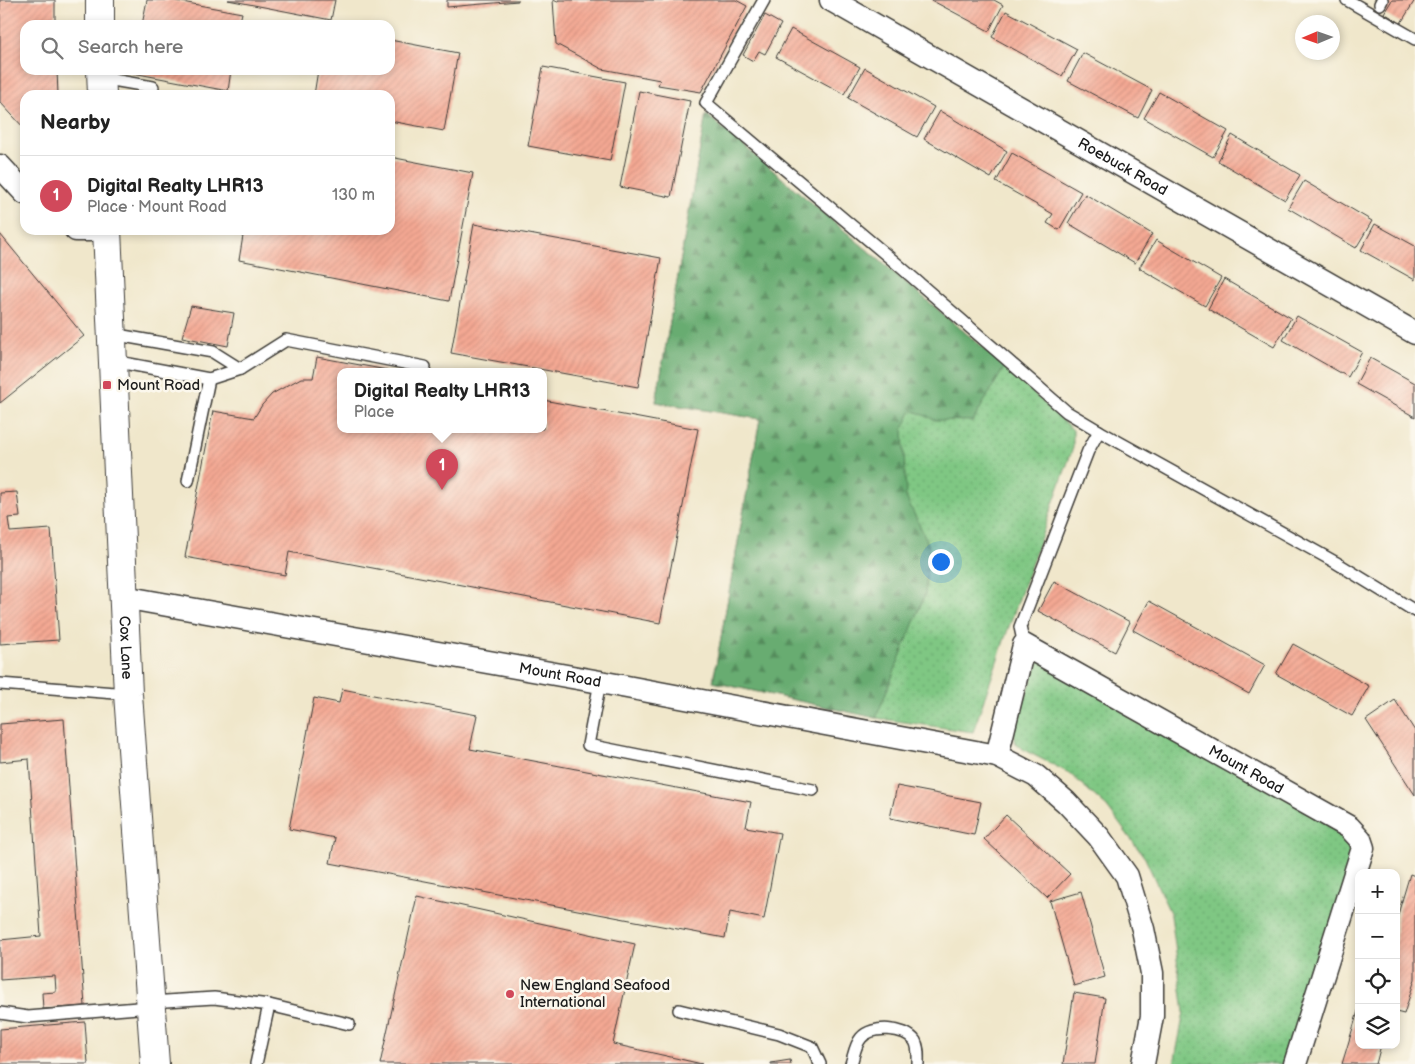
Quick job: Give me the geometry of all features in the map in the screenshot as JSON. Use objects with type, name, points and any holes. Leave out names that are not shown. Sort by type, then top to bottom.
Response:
[{"type":"street","points":[[100,0],[100,20]]},
{"type":"street","name":"Roebuck Road","points":[[831,0],[1415,333]]},
{"type":"street","points":[[0,166],[20,187]]},
{"type":"street","name":"Cox Lane","points":[[108,235],[128,694],[155,1064]]},
{"type":"street","name":"Mount Road","points":[[123,597],[600,682],[997,756],[1036,776],[1066,802],[1099,837],[1127,876],[1152,973],[1152,1016],[1143,1064]]},
{"type":"street","points":[[997,756],[1024,645]]},
{"type":"street","name":"Mount Road","points":[[1024,645],[1350,827],[1360,839],[1363,848],[1296,1064]]},
{"type":"lane","points":[[764,0],[706,103],[896,263],[1067,412],[1335,562],[1415,611]]},
{"type":"lane","points":[[1347,0],[1415,39]]},
{"type":"lane","points":[[101,81],[153,87]]},
{"type":"lane","points":[[112,334],[213,352],[240,369]]},
{"type":"lane","points":[[113,361],[209,379],[240,369],[286,340],[425,367]]},
{"type":"lane","points":[[188,480],[209,379]]},
{"type":"lane","points":[[1024,645],[1020,627],[1088,451],[1099,431]]},
{"type":"lane","points":[[600,682],[588,745],[813,790]]},
{"type":"lane","points":[[0,684],[128,694]]},
{"type":"lane","points":[[0,1013],[28,1017],[214,998],[269,1005],[349,1024]]},
{"type":"lane","points":[[256,1064],[269,1005]]},
{"type":"lane","points":[[679,1010],[779,1034],[812,1046],[820,1064]]},
{"type":"lane","points":[[852,1064],[856,1046],[862,1037],[872,1032],[890,1029],[914,1039],[919,1050],[918,1064]]},
{"type":"green space","points":[[706,114],[1005,366],[1073,430],[1073,448],[973,732],[876,718],[713,682],[760,419],[656,402]]},
{"type":"green space","points":[[706,114],[1005,366],[973,421],[935,420],[912,410],[903,429],[906,497],[929,545],[925,594],[876,718],[713,682],[760,419],[656,402]]},
{"type":"green space","points":[[1042,652],[1351,834],[1358,847],[1289,1064],[1174,1064],[1184,1012],[1171,915],[1145,858],[1107,807],[1069,773],[1016,744],[1013,730]]},
{"type":"building","points":[[0,0],[55,0],[55,20],[20,20],[20,75],[57,75],[58,90],[20,90],[20,124],[0,102]]},
{"type":"building","points":[[147,0],[171,0],[242,13],[240,20],[143,20]]},
{"type":"building","points":[[228,0],[335,0],[331,20]]},
{"type":"building","points":[[447,0],[518,0],[518,1],[447,7]]},
{"type":"building","points":[[553,0],[558,2],[558,0],[736,0],[747,6],[701,92],[658,85],[660,80],[602,69],[556,44]]},
{"type":"building","points":[[931,0],[994,0],[1003,5],[989,31]]},
{"type":"building","points":[[1392,0],[1415,0],[1401,23],[1384,13]]},
{"type":"building","points":[[1006,11],[1077,49],[1062,76],[992,37]]},
{"type":"building","points":[[765,15],[781,24],[765,54],[759,51],[753,61],[743,55]]},
{"type":"building","points":[[791,29],[860,67],[844,94],[776,57]]},
{"type":"building","points":[[395,41],[458,53],[444,131],[395,122],[395,90],[315,90],[317,75],[395,75]]},
{"type":"building","points":[[1083,53],[1152,90],[1138,118],[1068,81]]},
{"type":"building","points":[[543,67],[625,82],[610,161],[528,146]]},
{"type":"building","points":[[865,68],[934,107],[917,137],[848,98]]},
{"type":"building","points":[[144,75],[230,75],[228,90]]},
{"type":"building","points":[[639,91],[690,101],[671,197],[620,187]]},
{"type":"building","points":[[1159,92],[1228,131],[1213,157],[1144,118]]},
{"type":"building","points":[[940,111],[1007,151],[991,178],[924,139]]},
{"type":"building","points":[[1232,135],[1300,175],[1285,200],[1218,161]]},
{"type":"building","points":[[1012,153],[1081,192],[1059,230],[1047,223],[1053,214],[996,182]]},
{"type":"building","points":[[395,158],[473,173],[449,301],[239,260],[243,235],[395,235]]},
{"type":"building","points":[[1304,181],[1372,221],[1356,248],[1288,208]]},
{"type":"building","points":[[1085,194],[1152,234],[1135,263],[1068,223]]},
{"type":"building","points":[[474,224],[661,258],[638,387],[547,370],[547,368],[534,368],[451,353]]},
{"type":"building","points":[[1375,224],[1415,246],[1415,280],[1361,250]]},
{"type":"building","points":[[0,234],[84,336],[0,403]]},
{"type":"building","points":[[1156,240],[1221,278],[1205,306],[1139,268]]},
{"type":"building","points":[[1224,279],[1291,318],[1274,347],[1208,309]]},
{"type":"building","points":[[191,306],[234,313],[228,346],[182,337]]},
{"type":"building","points":[[1297,316],[1362,352],[1348,377],[1283,340]]},
{"type":"building","points":[[317,357],[376,368],[337,368],[337,433],[547,433],[547,401],[698,429],[660,623],[289,552],[285,575],[185,557],[213,411],[254,418],[272,394],[301,378],[313,378]]},
{"type":"building","points":[[1370,358],[1415,383],[1415,417],[1356,384]]},
{"type":"building","points":[[17,492],[20,517],[8,518],[10,532],[51,529],[59,640],[0,644],[0,493]]},
{"type":"building","points":[[1054,581],[1130,622],[1115,652],[1038,611]]},
{"type":"building","points":[[1149,601],[1265,665],[1249,694],[1133,630]]},
{"type":"building","points":[[1293,644],[1369,686],[1352,716],[1276,674]]},
{"type":"building","points":[[342,689],[477,715],[470,749],[751,802],[746,827],[780,833],[764,919],[730,912],[725,938],[330,863],[335,838],[289,829],[314,698],[339,703]]},
{"type":"building","points":[[1395,700],[1415,731],[1415,795],[1366,720]]},
{"type":"building","points":[[64,719],[85,1006],[43,1009],[42,993],[56,992],[55,976],[0,980],[0,940],[41,936],[29,759],[0,762],[0,724]]},
{"type":"building","points":[[897,786],[981,802],[974,835],[890,818]]},
{"type":"building","points":[[1006,815],[1070,874],[1047,898],[984,839]]},
{"type":"building","points":[[1410,874],[1415,876],[1415,979],[1404,1014],[1400,1013],[1400,908]]},
{"type":"building","points":[[1081,892],[1105,977],[1074,986],[1050,901]]},
{"type":"building","name":"New England Seafood International","points":[[417,896],[635,944],[613,1044],[702,1064],[380,1064]]},
{"type":"building","points":[[1074,993],[1105,998],[1095,1064],[1063,1064]]},
{"type":"building","points":[[1355,1021],[1355,1049],[1380,1049],[1376,1064],[1342,1064]]},
{"type":"building","points":[[85,1022],[88,1064],[0,1064],[0,1029]]},
{"type":"building","points":[[790,1060],[791,1064],[771,1064],[771,1063]]},
{"type":"place","name":"Mount Road","points":[[107,385]]},
{"type":"place","name":"Digital Realty LHR13","points":[[442,490]]},
{"type":"place","name":"New England Seafood International","points":[[510,994]]}]
